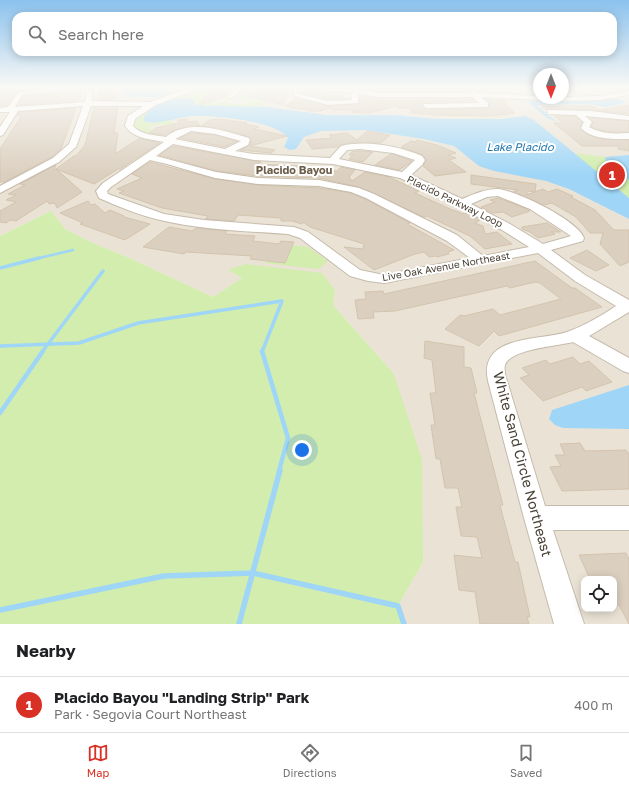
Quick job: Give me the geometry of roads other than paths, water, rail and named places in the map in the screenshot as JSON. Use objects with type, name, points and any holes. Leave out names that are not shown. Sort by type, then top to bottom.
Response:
[{"type":"street","points":[[0,133],[10,117]]},
{"type":"street","points":[[0,190],[51,163],[66,153],[77,138],[86,117]]},
{"type":"street","name":"Placido Parkway Loop","points":[[132,117],[129,126],[133,131],[141,135],[225,152],[270,158],[333,161],[404,176],[463,203],[506,227],[541,249],[580,278],[628,306]]},
{"type":"street","points":[[582,117],[588,122],[585,128],[593,133],[600,135],[629,136]]},
{"type":"street","name":"Live Oak Avenue Northeast","points":[[225,152],[245,143],[246,140],[215,132],[191,129],[185,130],[170,138],[172,141],[107,185],[101,191],[103,196],[118,203],[162,217],[241,228],[290,230],[304,235],[355,273],[368,278],[384,279],[541,249],[578,238],[576,233],[536,208],[507,194],[499,192],[489,193],[463,203]]},
{"type":"street","points":[[600,135],[599,138],[610,145]]},
{"type":"street","points":[[333,161],[344,148],[355,146],[401,153],[419,158],[419,163],[404,176]]},
{"type":"street","points":[[148,157],[169,161],[194,170],[215,175],[258,181],[319,183],[355,190],[376,199],[452,238],[480,260]]},
{"type":"street","name":"White Sand Circle Northeast","points":[[569,624],[536,518],[496,375],[497,361],[506,352],[517,348],[574,335],[609,319],[628,306]]},
{"type":"street","points":[[574,335],[629,366]]},
{"type":"street","points":[[536,518],[629,518]]},
{"type":"water","name":"Lake Placido","points":[[145,117],[185,117],[159,122],[147,122],[143,120]]},
{"type":"water","name":"Lake Placido","points":[[221,117],[417,117],[438,119],[502,119],[528,117],[534,120],[629,198],[629,219],[569,189],[546,181],[494,171],[479,166],[454,146],[424,139],[366,130],[321,131],[304,137],[296,149],[290,150],[284,147],[288,138],[281,132],[258,123]]},
{"type":"water","points":[[546,117],[551,117],[555,121],[547,118]]},
{"type":"water","points":[[629,155],[629,180],[610,165],[605,159],[606,157]]},
{"type":"water","points":[[629,385],[629,429],[563,428],[555,425],[549,419],[552,410]]},
{"type":"waterway","points":[[36,259],[73,250]]},
{"type":"waterway","points":[[0,268],[36,259]]},
{"type":"waterway","points":[[48,344],[103,271]]},
{"type":"waterway","points":[[48,344],[79,343],[138,323],[282,301],[262,352]]},
{"type":"waterway","points":[[0,346],[48,344]]},
{"type":"waterway","points":[[42,352],[48,344]]},
{"type":"waterway","points":[[0,413],[43,351]]},
{"type":"waterway","points":[[262,352],[288,438],[279,471]]},
{"type":"waterway","points":[[253,573],[280,470]]},
{"type":"waterway","points":[[0,610],[164,576],[253,573]]},
{"type":"waterway","points":[[239,624],[253,573]]},
{"type":"waterway","points":[[253,573],[398,606],[404,624]]},
{"type":"place","name":"Placido Bayou \"Landing Strip\" Park","points":[[612,175]]},
{"type":"district","name":"Placido Bayou","points":[[294,169]]}]
